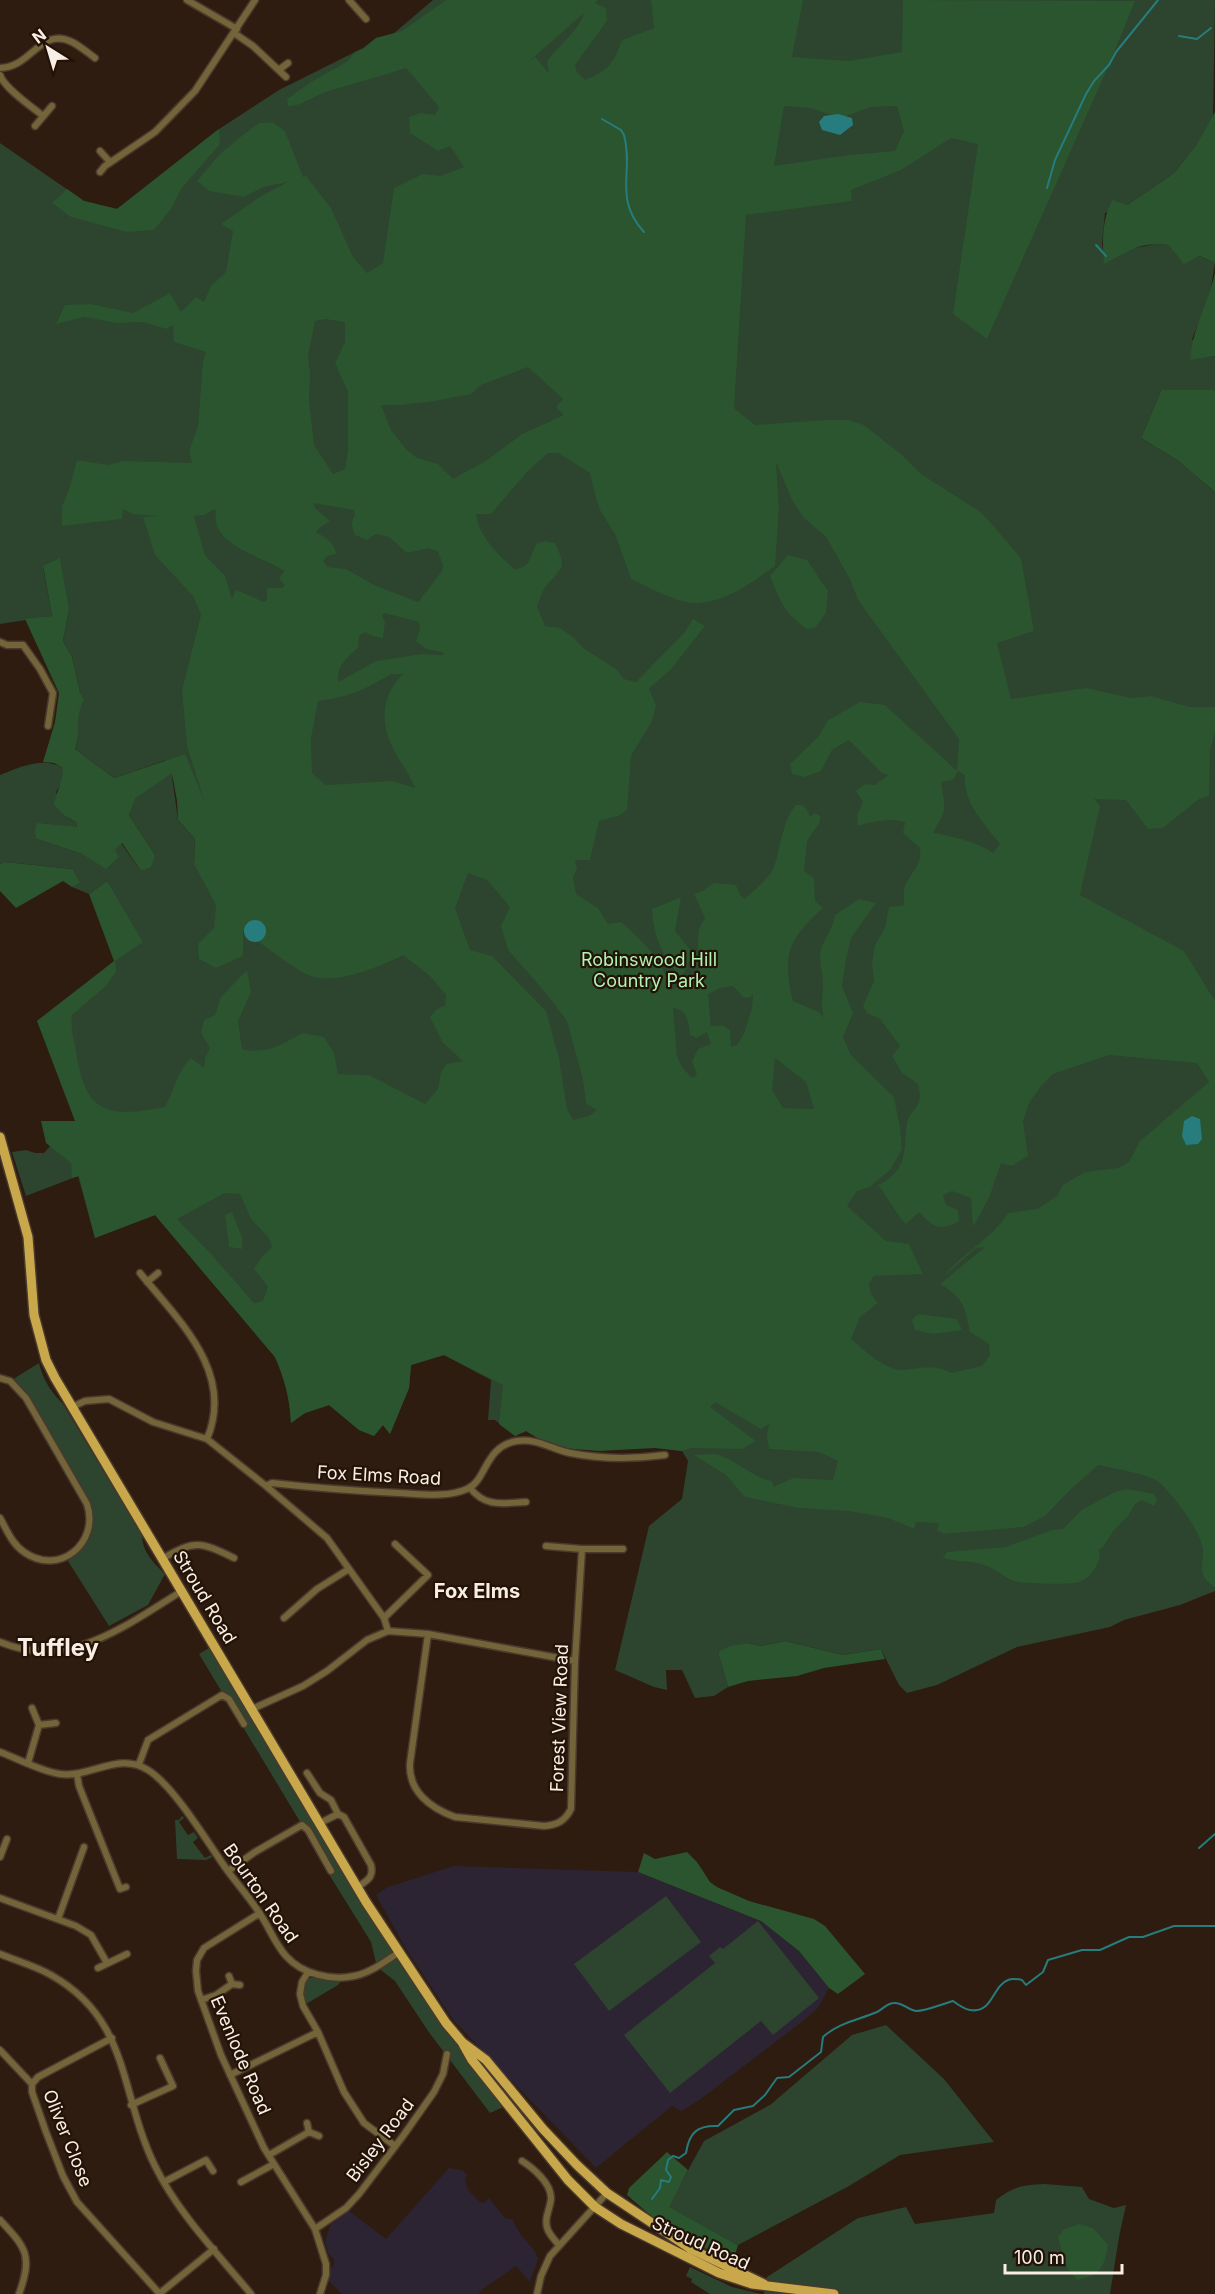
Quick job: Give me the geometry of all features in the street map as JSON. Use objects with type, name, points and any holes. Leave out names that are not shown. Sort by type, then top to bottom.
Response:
[{"type":"main road","name":"Stroud Road","points":[[0,1137],[28,1237],[34,1315],[41,1344],[55,1378],[398,1953],[478,2068],[568,2180],[595,2207],[621,2224],[719,2273],[752,2284],[765,2284]]},
{"type":"main road","name":"Stroud Road","points":[[462,2042],[486,2060],[563,2151],[607,2193],[691,2248],[765,2284]]},
{"type":"main road","points":[[685,2257],[691,2248]]},
{"type":"main road","points":[[765,2284],[799,2291],[834,2294]]},
{"type":"street","points":[[187,0],[235,31],[286,76]]},
{"type":"street","points":[[100,172],[155,132],[177,111],[211,70],[255,0]]},
{"type":"street","points":[[349,0],[366,19]]},
{"type":"street","points":[[0,68],[11,68],[20,64],[52,38],[72,42],[95,58]]},
{"type":"street","points":[[280,69],[288,63]]},
{"type":"street","points":[[0,75],[8,87],[44,116]]},
{"type":"street","points":[[35,126],[52,106]]},
{"type":"street","points":[[100,151],[111,162]]},
{"type":"street","points":[[0,642],[7,645],[23,645],[40,669],[53,693],[48,726]]},
{"type":"street","points":[[147,1282],[158,1273]]},
{"type":"street","points":[[140,1274],[203,1354],[212,1378],[214,1392],[214,1415],[207,1439]]},
{"type":"street","points":[[0,1378],[10,1382],[26,1398],[87,1504],[90,1522],[87,1535],[75,1551],[66,1557],[43,1561],[34,1558],[16,1545],[0,1518]]},
{"type":"street","points":[[72,1407],[85,1401],[109,1399],[153,1422],[207,1439],[327,1538],[384,1618],[388,1630]]},
{"type":"street","points":[[526,1502],[490,1503],[481,1499],[471,1488],[493,1453],[516,1441],[539,1442],[569,1452],[602,1456],[665,1455]]},
{"type":"street","name":"Fox Elms Road","points":[[266,1486],[272,1483],[330,1490],[426,1494],[458,1493],[471,1488]]},
{"type":"street","points":[[162,1559],[192,1545],[206,1544],[231,1554]]},
{"type":"street","points":[[384,1618],[428,1575],[395,1544]]},
{"type":"street","points":[[546,1546],[582,1550],[622,1549]]},
{"type":"street","name":"Forest View Road","points":[[428,1634],[409,1773],[414,1790],[444,1813],[455,1817],[544,1826],[555,1825],[568,1815],[570,1809],[575,1661],[582,1550]]},
{"type":"street","points":[[284,1618],[317,1589],[349,1569]]},
{"type":"street","points":[[0,1642],[34,1651],[59,1651],[83,1646],[182,1591]]},
{"type":"street","points":[[252,1709],[303,1686],[327,1671],[367,1640],[388,1630],[428,1634],[575,1661]]},
{"type":"street","points":[[0,1752],[59,1774],[77,1774],[115,1763],[139,1764],[148,1740],[222,1695],[229,1699],[244,1724]]},
{"type":"street","points":[[28,1763],[39,1725],[32,1708]]},
{"type":"street","points":[[39,1725],[56,1723]]},
{"type":"street","name":"Bourton Road","points":[[139,1764],[158,1777],[260,1913],[287,1957],[308,1972],[339,1978],[355,1976],[377,1967],[398,1953]]},
{"type":"street","points":[[307,1773],[320,1792],[331,1800],[338,1814],[344,1817],[371,1865],[373,1872],[370,1879],[358,1887]]},
{"type":"street","points":[[77,1774],[78,1786],[120,1889],[126,1887]]},
{"type":"street","points":[[320,1823],[338,1814]]},
{"type":"street","points":[[228,1871],[255,1852],[302,1825],[308,1830],[331,1871]]},
{"type":"street","points":[[0,1857],[7,1839]]},
{"type":"street","points":[[58,1919],[84,1847]]},
{"type":"street","points":[[0,1898],[76,1926],[91,1935],[107,1963]]},
{"type":"street","name":"Evenlode Road","points":[[260,1913],[204,1948],[197,1960],[196,1971],[201,2000],[230,2075],[269,2155],[315,2229],[326,2264],[326,2275],[320,2294]]},
{"type":"street","points":[[0,1954],[49,1974],[81,1996],[95,2012],[112,2038],[145,2144],[164,2182],[179,2206],[250,2294]]},
{"type":"street","points":[[98,1968],[127,1954]]},
{"type":"street","points":[[308,1972],[302,1983],[300,1994],[303,2006],[318,2032],[351,2105],[364,2122],[395,2146]]},
{"type":"street","points":[[229,1976],[232,1984]]},
{"type":"street","points":[[201,2000],[216,1995],[232,1984],[240,1985]]},
{"type":"street","points":[[230,2075],[318,2032]]},
{"type":"street","points":[[0,2050],[32,2084],[38,2077],[112,2038]]},
{"type":"street","name":"Bisley Road","points":[[315,2229],[346,2208],[359,2194],[434,2092],[443,2074],[447,2054]]},
{"type":"street","points":[[131,2105],[173,2086],[160,2058]]},
{"type":"street","name":"Oliver Close","points":[[32,2084],[32,2092],[46,2132],[63,2176],[77,2202],[159,2294]]},
{"type":"street","points":[[307,2123],[309,2132]]},
{"type":"street","points":[[269,2155],[309,2132],[320,2136]]},
{"type":"street","points":[[164,2182],[206,2160],[213,2171]]},
{"type":"street","points":[[522,2161],[533,2168],[549,2190],[552,2199],[546,2217],[546,2228],[559,2245]]},
{"type":"street","points":[[241,2182],[274,2164]]},
{"type":"street","points":[[537,2294],[546,2262],[607,2193]]},
{"type":"street","points":[[0,2220],[16,2236],[26,2252],[26,2266],[19,2294]]},
{"type":"street","points":[[159,2294],[214,2249]]},
{"type":"shaded area","points":[[454,1866],[638,1872],[761,1921],[799,1951],[829,1988],[818,2008],[803,2021],[698,2101],[681,2111],[672,2106],[596,2168],[454,2021],[406,1949],[376,1895],[388,1887]]},
{"type":"shaded area","points":[[449,2168],[462,2170],[467,2175],[465,2180],[468,2190],[480,2202],[484,2203],[489,2198],[505,2218],[512,2219],[520,2234],[535,2251],[538,2259],[530,2282],[516,2266],[479,2294],[342,2294],[329,2281],[329,2271],[334,2264],[334,2259],[328,2253],[325,2241],[331,2224],[349,2211],[386,2239]]},
{"type":"green space","name":"Robinswood Hill Country Park","points":[[433,0],[1215,0],[1213,117],[1196,145],[1174,173],[1127,205],[1105,213],[1102,244],[1105,263],[1130,249],[1156,244],[1168,245],[1184,263],[1200,256],[1215,263],[1210,293],[1192,339],[1205,357],[1215,356],[1215,390],[1161,390],[1141,438],[1177,460],[1215,492],[1215,1591],[1180,1605],[1124,1620],[1110,1627],[1017,1647],[937,1685],[907,1693],[899,1685],[881,1649],[843,1655],[785,1641],[761,1646],[748,1643],[718,1652],[728,1687],[714,1696],[695,1698],[682,1670],[666,1670],[667,1690],[654,1687],[615,1670],[649,1526],[682,1499],[688,1461],[682,1451],[654,1448],[589,1450],[559,1445],[526,1431],[515,1436],[495,1420],[488,1420],[491,1380],[444,1355],[411,1365],[409,1388],[390,1434],[383,1425],[374,1436],[359,1430],[329,1405],[305,1413],[291,1423],[286,1390],[275,1357],[155,1215],[95,1238],[78,1176],[26,1196],[12,1152],[26,1150],[44,1153],[65,1129],[82,1121],[37,1021],[115,961],[107,881],[89,894],[72,887],[79,883],[73,869],[5,862],[0,864],[0,775],[23,766],[40,763],[63,768],[63,781],[56,792],[65,816],[76,822],[77,827],[36,839],[82,854],[115,850],[121,843],[141,871],[155,855],[129,815],[136,798],[166,760],[114,778],[75,749],[78,739],[76,721],[83,700],[72,657],[63,641],[69,610],[43,567],[52,616],[0,624],[0,143],[84,201],[117,209],[216,131],[279,90],[363,48],[376,38],[393,34]],"holes":[[[172,776],[221,885],[194,864],[195,839],[178,820]]]},
{"type":"green space","name":"Robinswood Hill Country Park","points":[[446,0],[598,0],[595,3],[606,8],[607,21],[575,65],[577,72],[585,80],[600,73],[609,65],[622,40],[654,28],[651,0],[803,0],[792,57],[848,61],[902,52],[903,0],[1135,1],[1109,65],[987,339],[953,314],[978,144],[951,138],[901,170],[851,190],[852,201],[746,215],[734,408],[755,425],[848,420],[864,425],[902,455],[921,474],[982,513],[1021,558],[1034,631],[997,643],[1011,699],[1086,688],[1131,698],[1151,696],[1190,707],[1215,707],[1215,732],[1210,750],[1209,796],[1199,799],[1163,828],[1148,829],[1126,800],[1094,799],[1100,806],[1080,895],[1184,951],[1215,1001],[1215,1587],[1203,1576],[1203,1551],[1198,1534],[1178,1503],[1163,1486],[1146,1476],[1098,1465],[1045,1516],[1023,1527],[944,1534],[937,1530],[939,1523],[916,1522],[914,1529],[888,1518],[849,1511],[799,1508],[745,1497],[726,1475],[694,1455],[719,1455],[758,1477],[772,1481],[774,1487],[793,1478],[833,1480],[838,1461],[819,1452],[769,1449],[767,1437],[769,1424],[761,1429],[715,1402],[710,1407],[756,1441],[742,1449],[691,1448],[682,1451],[655,1448],[599,1451],[563,1448],[539,1439],[526,1431],[515,1436],[499,1424],[503,1385],[444,1355],[411,1365],[409,1388],[390,1434],[383,1425],[374,1436],[359,1430],[329,1405],[305,1413],[291,1423],[286,1390],[275,1357],[155,1215],[95,1238],[79,1176],[72,1178],[71,1163],[46,1143],[41,1121],[75,1121],[37,1021],[114,961],[89,894],[107,881],[143,942],[115,961],[116,972],[106,986],[72,1015],[72,1031],[81,1077],[95,1102],[105,1108],[130,1112],[165,1107],[179,1075],[191,1058],[204,1068],[205,1058],[210,1048],[201,1033],[204,1020],[215,1015],[221,997],[247,970],[251,992],[238,1021],[242,1049],[258,1051],[266,1049],[302,1033],[324,1037],[334,1053],[338,1074],[369,1075],[425,1104],[438,1089],[441,1072],[446,1064],[463,1061],[443,1043],[430,1017],[445,1005],[446,995],[430,976],[403,955],[372,969],[324,979],[307,974],[288,963],[243,930],[243,956],[216,968],[199,959],[198,944],[214,928],[216,905],[194,864],[195,839],[178,820],[172,773],[136,798],[129,815],[155,855],[151,867],[141,871],[122,843],[115,850],[119,857],[106,869],[82,854],[36,839],[35,829],[37,823],[77,827],[76,822],[65,816],[54,805],[63,768],[54,763],[43,762],[55,722],[59,693],[25,619],[52,616],[43,566],[60,558],[69,610],[63,641],[72,657],[84,700],[79,714],[75,749],[114,778],[185,754],[204,800],[187,746],[182,690],[201,615],[193,596],[155,555],[143,517],[157,516],[133,514],[123,509],[122,519],[62,526],[62,506],[77,460],[108,465],[123,461],[192,463],[189,451],[198,426],[203,362],[206,352],[174,342],[173,325],[166,329],[143,322],[117,323],[84,317],[56,324],[65,305],[91,304],[133,313],[170,293],[181,312],[196,297],[204,302],[211,286],[226,272],[233,231],[221,224],[261,196],[288,182],[263,187],[244,197],[209,191],[197,181],[219,155],[259,123],[272,122],[285,131],[303,177],[306,176],[331,208],[353,257],[367,273],[383,263],[394,188],[423,174],[440,176],[464,167],[450,146],[438,151],[410,133],[409,117],[420,113],[435,115],[439,107],[406,68],[326,92],[298,105],[288,106],[287,99],[348,61],[355,52],[363,49],[376,38],[402,31]],"holes":[[[584,13],[573,31],[547,61],[549,73],[535,57],[527,63]],[[784,106],[810,108],[841,118],[871,107],[897,106],[904,131],[895,151],[849,155],[774,166]],[[325,319],[345,322],[345,342],[335,363],[348,392],[348,450],[345,469],[333,474],[314,445],[309,400],[308,356],[315,321]],[[528,367],[563,399],[556,407],[564,415],[522,434],[487,460],[453,479],[438,464],[417,458],[406,449],[391,430],[381,405],[435,401],[471,394],[481,385]],[[548,453],[558,453],[590,473],[601,512],[616,536],[631,579],[678,600],[693,603],[705,602],[737,591],[775,566],[779,508],[776,462],[791,498],[803,517],[826,537],[850,579],[858,600],[959,739],[957,771],[885,705],[860,702],[828,720],[818,737],[790,764],[792,774],[805,777],[821,771],[832,750],[849,740],[882,773],[888,775],[875,785],[865,784],[856,791],[863,802],[857,815],[858,826],[881,821],[905,822],[903,833],[920,848],[918,863],[904,887],[904,905],[889,907],[885,928],[875,945],[872,963],[874,981],[863,1006],[867,1013],[880,1019],[900,1046],[892,1056],[902,1073],[918,1084],[919,1088],[920,1100],[907,1122],[900,1166],[895,1173],[878,1185],[906,1224],[919,1212],[937,1226],[947,1226],[959,1221],[958,1210],[946,1205],[943,1195],[952,1191],[971,1198],[973,1227],[989,1198],[1001,1163],[1012,1166],[1028,1156],[1023,1121],[1029,1103],[1053,1074],[1109,1055],[1197,1063],[1209,1082],[1140,1141],[1129,1162],[1118,1168],[1085,1172],[1063,1185],[1057,1196],[1037,1209],[1008,1213],[994,1231],[943,1277],[976,1248],[985,1247],[940,1284],[954,1294],[962,1304],[970,1332],[989,1344],[990,1355],[982,1366],[951,1373],[934,1368],[897,1369],[876,1359],[851,1339],[860,1317],[878,1303],[871,1294],[869,1284],[874,1276],[923,1274],[909,1244],[886,1241],[847,1206],[857,1191],[870,1187],[891,1169],[902,1149],[894,1097],[851,1055],[843,1037],[853,1013],[842,986],[851,938],[876,903],[859,899],[835,915],[820,955],[824,1018],[819,1012],[793,1001],[788,971],[791,949],[802,929],[823,908],[815,901],[814,878],[804,871],[807,841],[820,822],[820,816],[815,813],[810,817],[802,805],[796,805],[785,826],[772,871],[745,899],[736,885],[714,883],[694,894],[705,918],[699,929],[699,969],[689,982],[678,989],[677,987],[671,990],[658,961],[645,944],[621,922],[608,924],[598,908],[576,894],[573,877],[577,869],[575,860],[590,860],[599,821],[618,816],[627,810],[631,756],[652,721],[656,705],[649,689],[672,668],[705,626],[693,619],[684,633],[636,682],[624,679],[616,669],[583,648],[560,628],[545,626],[537,606],[545,587],[562,566],[555,543],[546,541],[537,543],[527,564],[514,569],[485,538],[476,514],[491,514],[529,470]],[[313,503],[354,510],[352,525],[355,535],[367,540],[376,534],[389,537],[407,553],[429,548],[438,552],[443,565],[442,571],[418,602],[374,585],[346,569],[327,567],[323,561],[327,556],[336,554],[334,546],[316,532],[330,521],[315,508]],[[215,509],[217,526],[223,535],[238,548],[284,571],[279,579],[285,585],[282,588],[267,588],[267,600],[264,602],[236,590],[232,599],[225,576],[205,555],[194,516],[204,515]],[[384,613],[419,622],[420,629],[416,641],[426,649],[443,652],[444,655],[422,654],[376,661],[338,682],[339,671],[343,663],[358,648],[359,636],[365,632],[383,638],[385,622],[382,616]],[[391,674],[403,674],[395,683],[386,703],[385,724],[391,745],[415,788],[392,781],[326,785],[312,773],[311,738],[318,701],[364,689]],[[958,771],[965,775],[967,794],[975,812],[1000,844],[993,853],[972,843],[933,833],[941,818],[944,805],[941,782],[953,780]],[[468,873],[487,880],[510,907],[501,926],[508,950],[567,1021],[583,1080],[586,1104],[597,1110],[589,1116],[573,1120],[567,1109],[559,1058],[546,1011],[492,956],[470,950],[455,908]],[[733,986],[743,997],[749,998],[753,994],[752,1008],[744,1034],[737,1045],[731,1047],[730,1030],[723,1025],[711,1026],[708,994],[720,988]],[[673,1008],[684,1014],[690,1035],[696,1038],[707,1032],[711,1044],[698,1049],[692,1061],[697,1075],[692,1078],[677,1057]],[[775,1058],[806,1082],[814,1109],[783,1108],[772,1090]],[[225,1193],[240,1194],[251,1219],[269,1238],[272,1247],[254,1269],[268,1287],[263,1301],[254,1303],[211,1254],[177,1219]]]},
{"type":"green space","points":[[1215,112],[1215,263],[1200,256],[1184,264],[1168,245],[1158,244],[1141,246],[1104,264],[1106,215],[1112,200],[1127,205],[1174,173],[1196,145]]},
{"type":"green space","points":[[219,129],[220,144],[181,189],[171,209],[154,230],[127,232],[71,217],[52,203],[67,189],[84,201],[117,209]]},
{"type":"green space","points":[[1215,273],[1215,356],[1190,360],[1197,327]]},
{"type":"green space","points":[[1161,390],[1215,390],[1215,492],[1177,460],[1141,438]]},
{"type":"green space","points":[[788,555],[807,560],[828,591],[826,613],[815,628],[807,629],[788,612],[770,576]]},
{"type":"green space","points":[[5,862],[73,869],[80,883],[72,887],[63,881],[16,908],[0,891],[0,864]]},
{"type":"green space","points":[[681,897],[675,931],[692,952],[681,978],[660,946],[654,929],[652,909]]},
{"type":"green space","points":[[232,1212],[242,1237],[242,1249],[229,1247],[225,1215]]},
{"type":"green space","points":[[918,1314],[957,1319],[962,1330],[933,1334],[915,1330],[912,1320]]},
{"type":"green space","points":[[39,1363],[48,1385],[63,1404],[142,1535],[146,1552],[165,1574],[148,1605],[109,1626],[68,1561],[81,1545],[90,1513],[26,1398],[10,1381]]},
{"type":"green space","points":[[1127,1489],[1154,1494],[1157,1500],[1154,1506],[1142,1500],[1135,1504],[1128,1516],[1099,1549],[1099,1559],[1092,1573],[1079,1582],[1057,1584],[1018,1582],[981,1564],[944,1558],[941,1561],[947,1552],[1006,1547],[1052,1530],[1063,1529],[1083,1509],[1117,1491]]},
{"type":"green space","points":[[785,1641],[843,1655],[881,1649],[885,1659],[824,1668],[797,1676],[748,1681],[728,1687],[718,1652],[730,1646],[748,1643],[761,1646]]},
{"type":"green space","points":[[214,1645],[366,1902],[508,2105],[490,2113],[428,2031],[395,1981],[377,1967],[371,1942],[199,1654]]},
{"type":"green space","points":[[182,1816],[184,1818],[179,1822],[188,1835],[194,1832],[198,1838],[193,1842],[205,1858],[211,1855],[212,1857],[206,1860],[177,1859],[175,1820],[179,1820]]},
{"type":"green space","points":[[687,1852],[697,1862],[710,1882],[717,1887],[749,1901],[814,1919],[825,1926],[865,1974],[838,1994],[829,1988],[799,1951],[761,1921],[638,1872],[644,1853],[655,1859]]},
{"type":"green space","points":[[666,1896],[701,1942],[609,2011],[574,1964]]},
{"type":"green space","points":[[758,1921],[819,1998],[773,2035],[761,2021],[670,2093],[624,2035],[715,1963],[709,1956],[720,1947],[723,1949]]},
{"type":"green space","points":[[309,1978],[331,1981],[342,1980],[338,1985],[306,2004],[303,1994],[304,1987]]},
{"type":"green space","points":[[886,2025],[944,2079],[994,2142],[900,2155],[849,2186],[738,2245],[668,2207],[704,2141],[770,2105],[852,2035]]},
{"type":"green space","points":[[667,2152],[688,2170],[669,2207],[738,2245],[733,2262],[680,2236],[627,2195],[629,2188]]},
{"type":"green space","points":[[1045,2184],[1082,2187],[1089,2199],[1114,2208],[1126,2205],[1110,2294],[764,2294],[767,2277],[858,2218],[906,2207],[915,2224],[994,2213],[996,2200],[1008,2192],[1025,2186]]},
{"type":"green space","points":[[1079,2224],[1093,2228],[1108,2245],[1100,2269],[1091,2276],[1077,2280],[1067,2268],[1058,2237],[1063,2230]]},
{"type":"green space","points":[[690,2267],[732,2287],[761,2294],[710,2294],[686,2276]]},
{"type":"water","points":[[838,114],[852,118],[853,125],[840,135],[822,130],[819,122],[824,116]]},
{"type":"water","points":[[255,920],[263,923],[266,931],[263,939],[255,942],[247,939],[244,931],[247,923]]},
{"type":"water","points":[[1192,1116],[1200,1119],[1202,1139],[1198,1144],[1186,1145],[1182,1136],[1184,1121]]},
{"type":"waterway","points":[[1047,188],[1055,160],[1086,94],[1158,0]]},
{"type":"waterway","points":[[1179,36],[1197,39],[1211,28]]},
{"type":"waterway","points":[[602,119],[621,130],[624,135],[629,208],[644,232]]},
{"type":"waterway","points":[[1096,245],[1106,256]]},
{"type":"waterway","points":[[1199,1848],[1215,1834]]},
{"type":"waterway","points":[[652,2199],[660,2188],[661,2180],[669,2182],[671,2177],[666,2170],[668,2160],[673,2156],[679,2158],[686,2153],[689,2140],[695,2132],[705,2127],[718,2126],[734,2110],[753,2106],[765,2095],[777,2078],[789,2077],[821,2052],[823,2037],[842,2025],[877,2012],[892,2003],[916,2011],[953,2001],[965,2009],[978,2010],[988,2004],[1003,1983],[1008,1980],[1022,1980],[1026,1985],[1043,1972],[1048,1960],[1082,1950],[1100,1950],[1129,1937],[1143,1937],[1174,1926],[1215,1926]]},
{"type":"district","name":"Fox Elms","points":[[477,1591]]},
{"type":"district","name":"Tuffley","points":[[58,1647]]}]
